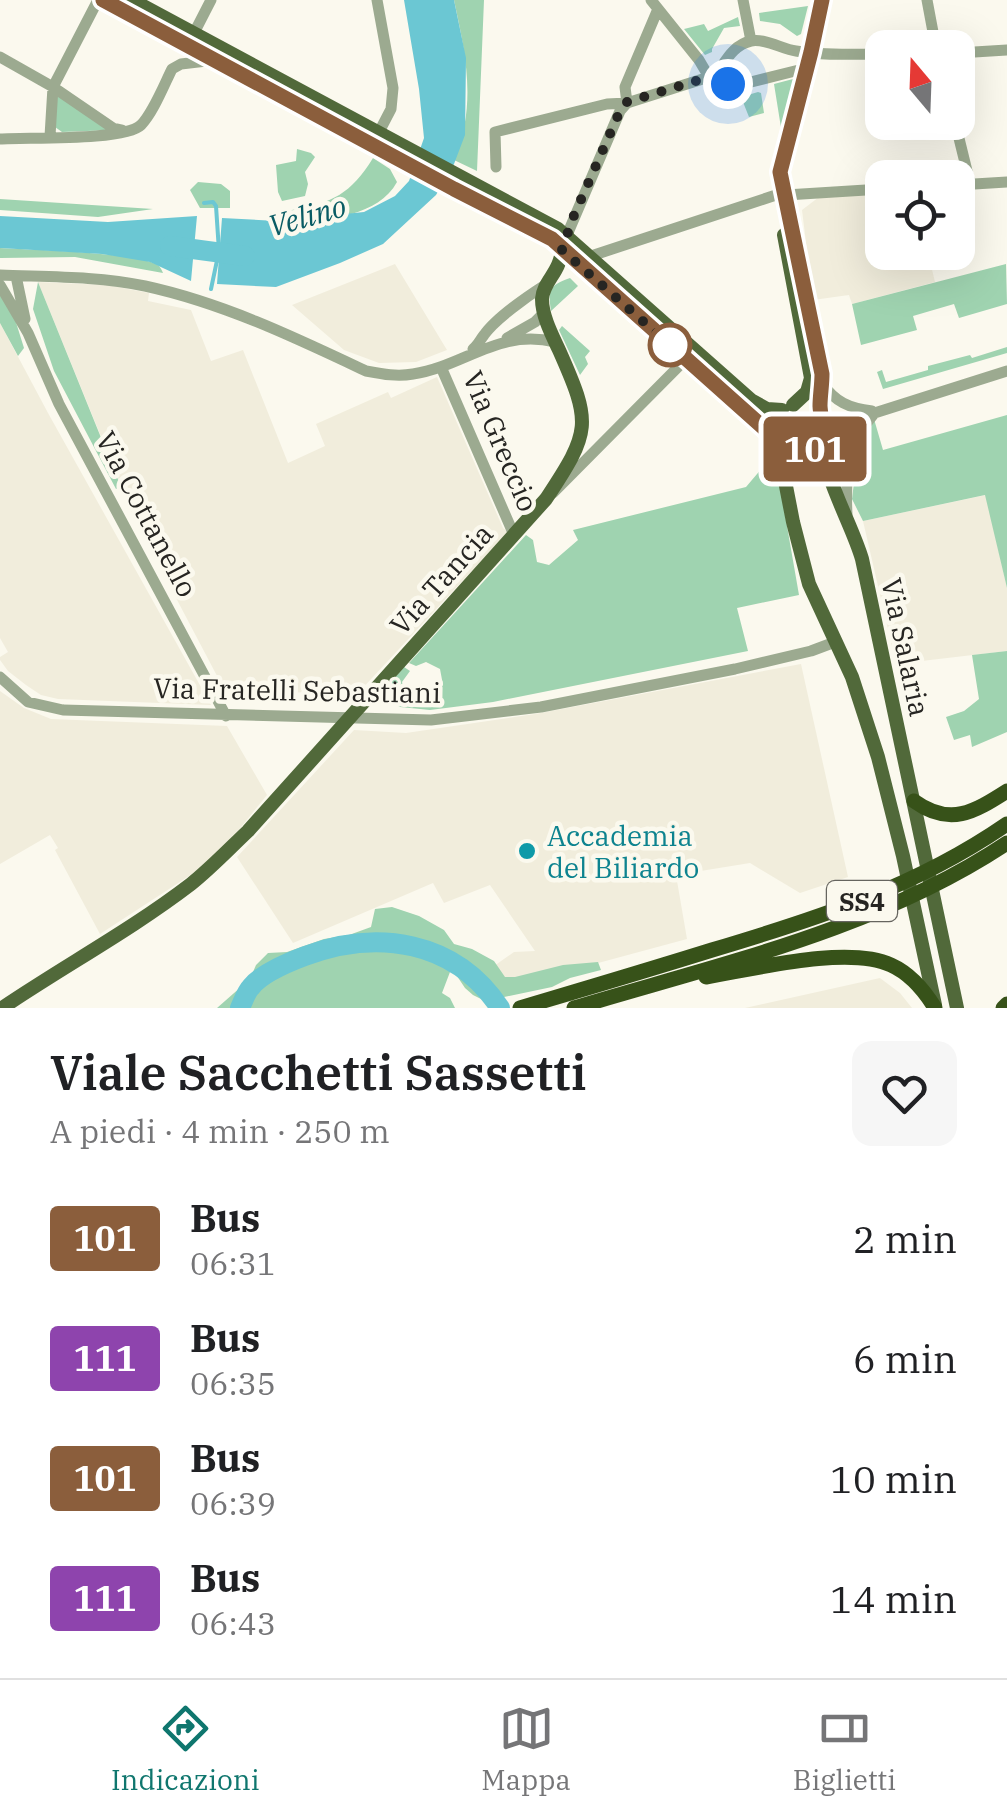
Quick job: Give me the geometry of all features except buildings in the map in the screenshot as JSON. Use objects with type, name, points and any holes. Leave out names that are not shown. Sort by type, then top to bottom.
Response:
[{"type":"highway","points":[[914,801],[926,810],[954,816],[980,808],[1007,791]]},
{"type":"highway","name":"SS4","points":[[520,1008],[829,913],[894,888],[977,845],[1007,824]]},
{"type":"highway","name":"SS4","points":[[574,1008],[789,944],[884,908],[948,879],[1007,843]]},
{"type":"highway","points":[[638,988],[828,958],[871,958],[901,970],[935,1008]]},
{"type":"main road","points":[[101,0],[191,40],[564,242],[751,400],[767,409],[806,405],[818,412],[823,430],[813,451],[791,454],[685,360],[587,262]]},
{"type":"main road","points":[[132,0],[215,60],[246,70]]},
{"type":"main road","name":"Via Salaria","points":[[787,408],[806,392],[811,378],[780,172],[822,0]]},
{"type":"main road","name":"Via Salaria","points":[[781,195],[822,382],[822,448],[862,559],[958,1008]]},
{"type":"main road","name":"Via Tancia","points":[[2,1008],[191,884],[248,831],[546,498],[574,456],[583,424],[578,393],[544,314],[542,297],[559,264],[564,242]]},
{"type":"main road","points":[[545,285],[587,262]]},
{"type":"main road","points":[[787,408],[774,423],[792,522],[814,600],[852,678],[866,718],[903,856],[935,1008]]},
{"type":"street","points":[[50,136],[53,87],[101,0]]},
{"type":"street","points":[[191,40],[211,0]]},
{"type":"street","points":[[377,0],[394,88],[391,108],[378,139]]},
{"type":"street","points":[[743,0],[751,41]]},
{"type":"street","points":[[927,0],[933,30]]},
{"type":"street","points":[[654,4],[709,77]]},
{"type":"street","name":"Via Tancia","points":[[564,242],[627,102],[625,87],[654,4]]},
{"type":"street","points":[[807,68],[735,86],[728,84],[722,66],[736,48],[751,41],[811,52],[865,54]]},
{"type":"street","points":[[975,52],[1007,50]]},
{"type":"street","points":[[0,58],[53,87],[112,128],[131,132]]},
{"type":"street","points":[[0,139],[131,132],[142,124],[172,69],[181,64],[215,60]]},
{"type":"street","points":[[496,166],[495,132],[723,75]]},
{"type":"street","points":[[975,180],[1007,182]]},
{"type":"street","points":[[587,262],[781,195],[865,190]]},
{"type":"street","points":[[0,275],[87,278],[149,287],[260,322],[366,371],[398,376],[422,373],[463,358],[500,342],[544,314]]},
{"type":"street","name":"Via Cottanello","points":[[16,276],[28,333]]},
{"type":"street","name":"Via Cottanello","points":[[0,284],[226,716]]},
{"type":"street","points":[[463,358],[480,344],[484,334],[545,285]]},
{"type":"street","points":[[500,342],[536,337],[555,342]]},
{"type":"street","points":[[546,498],[685,360]]},
{"type":"street","name":"Via Greccio","points":[[441,367],[514,535]]},
{"type":"street","points":[[823,430],[1007,371]]},
{"type":"street","points":[[822,382],[840,403],[876,412]]},
{"type":"street","points":[[847,516],[846,480],[854,443],[876,412]]},
{"type":"street","name":"Via Fratelli Sebastiani","points":[[0,678],[28,702],[63,710],[431,720],[542,707],[811,652],[835,642]]},
{"type":"shaded area","points":[[865,194],[865,270],[932,270],[935,282],[852,304],[849,295],[813,300],[802,210],[819,197]]},
{"type":"shaded area","points":[[395,264],[447,350],[416,362],[379,363],[344,350],[292,305]]},
{"type":"shaded area","points":[[38,282],[107,285],[149,293],[148,301],[191,310],[211,361],[243,350],[288,463],[325,446],[316,424],[388,392],[391,398],[437,377],[508,532],[359,692],[226,693],[135,520]]},
{"type":"shaded area","points":[[0,323],[211,705],[58,699],[41,695],[26,685],[0,660],[8,652],[0,638]]},
{"type":"shaded area","points":[[986,495],[1007,588],[1007,651],[896,664],[863,521]]},
{"type":"shaded area","points":[[801,664],[848,877],[800,893],[750,863],[676,875],[687,939],[513,986],[494,966],[514,952],[535,951],[490,885],[444,903],[433,883],[293,943],[237,857],[354,730],[406,733],[535,714]]},
{"type":"shaded area","points":[[0,691],[24,708],[51,719],[227,726],[267,795],[225,847],[189,876],[100,934],[50,835],[0,864]]},
{"type":"shaded area","points":[[880,978],[912,1008],[745,1008]]},
{"type":"green space","points":[[454,0],[484,0],[477,171],[454,160],[465,120],[467,80]]},
{"type":"green space","points":[[808,6],[801,34],[797,36],[780,24],[760,21],[759,13]]},
{"type":"green space","points":[[738,17],[740,26],[724,28],[712,52],[705,55],[684,29],[704,24],[708,31]]},
{"type":"green space","points":[[796,80],[782,134],[774,84]]},
{"type":"green space","points":[[54,90],[112,130],[62,132],[55,127]]},
{"type":"green space","points":[[758,92],[764,113],[749,117],[741,97]]},
{"type":"green space","points":[[297,149],[315,157],[305,172],[305,196],[282,201],[276,165],[296,161]]},
{"type":"green space","points":[[373,158],[390,169],[397,182],[378,202],[337,217],[294,224],[286,220],[292,210],[339,195],[357,180]]},
{"type":"green space","points":[[198,182],[221,184],[230,191],[230,208],[200,208],[190,190]]},
{"type":"green space","points":[[0,199],[153,209],[98,217],[0,210]]},
{"type":"green space","points":[[0,248],[131,258],[159,266],[163,273],[75,257],[0,258]]},
{"type":"green space","points":[[1006,264],[1007,304],[959,318],[954,304],[913,316],[917,330],[861,345],[852,304]]},
{"type":"green space","points":[[570,278],[578,286],[551,311],[551,290]]},
{"type":"green space","points":[[38,282],[121,487],[116,489],[54,371],[33,309]]},
{"type":"green space","points":[[0,294],[14,316],[24,348],[18,356],[0,323]]},
{"type":"green space","points":[[562,326],[590,351],[585,357],[588,364],[580,375],[559,330]]},
{"type":"green space","points":[[1007,347],[1007,353],[883,389],[877,372],[882,370],[886,382],[928,370],[928,366]]},
{"type":"green space","points":[[1007,415],[1007,588],[985,495],[863,521],[852,499],[863,435],[874,419],[883,450]]},
{"type":"green space","points":[[775,457],[799,595],[737,608],[748,651],[493,702],[430,710],[392,703],[388,686],[404,667],[410,671],[402,682],[404,689],[422,695],[443,685],[440,669],[426,662],[416,666],[409,663],[526,535],[533,540],[537,562],[549,565],[578,540],[573,530],[746,487]]},
{"type":"green space","points":[[1007,651],[1007,732],[972,747],[970,735],[954,740],[946,717],[964,711],[979,699],[972,655]]},
{"type":"green space","points":[[392,907],[444,930],[454,944],[494,961],[505,977],[598,962],[601,970],[552,987],[485,1001],[473,995],[450,972],[442,993],[455,1008],[217,1008],[250,979],[256,965],[268,953],[287,952],[371,927],[375,909]]},
{"type":"water","points":[[404,0],[454,0],[466,58],[465,135],[436,195],[383,244],[340,263],[276,287],[217,284],[222,218],[277,221],[364,212],[395,196],[409,181],[424,138]]},
{"type":"water","points":[[0,216],[108,222],[197,216],[191,281],[150,262],[102,254],[0,248]]},
{"type":"waterway","points":[[204,203],[213,202],[216,206],[219,251],[211,289]]},
{"type":"waterway","name":"Velino","points":[[170,246],[245,256]]},
{"type":"waterway","points":[[240,1008],[256,982],[269,973],[305,956],[360,943],[413,946],[438,955],[461,967],[500,1008]]},
{"type":"bus line","name":"101","points":[[103,0],[552,239],[774,437],[778,445],[798,455],[813,451],[823,438],[822,374],[780,172],[822,0]]},
{"type":"place","name":"Accademia del Biliardo","points":[[527,851]]},
{"type":"route","points":[[670,345],[562,250],[627,102],[709,77],[723,75],[728,84]]}]
